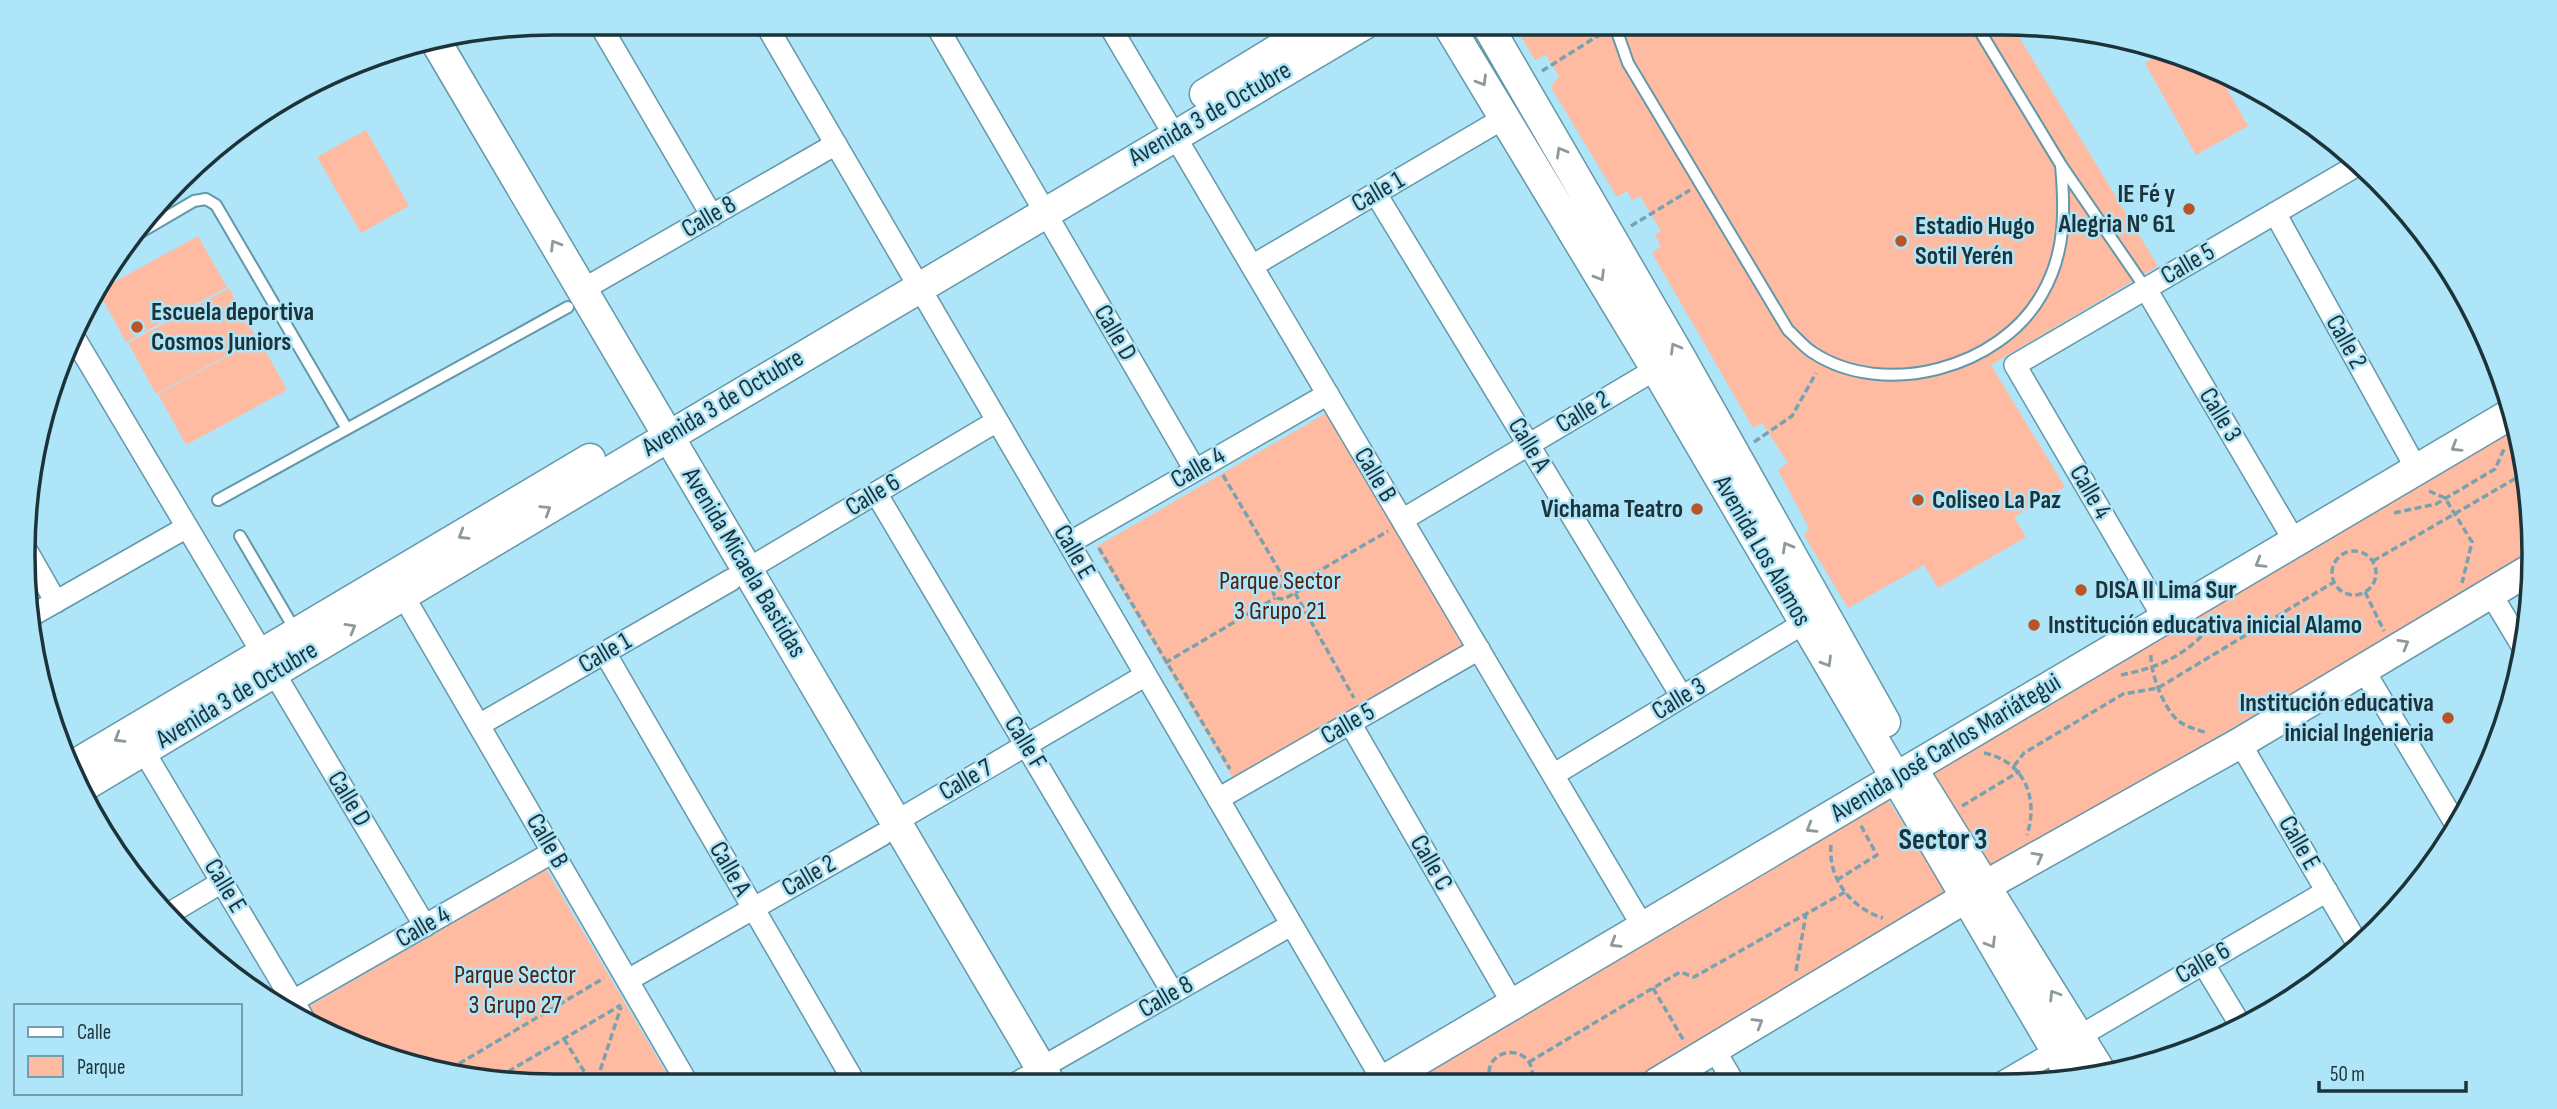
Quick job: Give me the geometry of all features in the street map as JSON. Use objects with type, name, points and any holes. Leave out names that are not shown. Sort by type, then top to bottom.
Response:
[{"type":"street","points":[[607,35],[712,216]]},
{"type":"street","name":"Calle E","points":[[772,35],[1375,1074]]},
{"type":"street","points":[[941,35],[1040,203]]},
{"type":"street","name":"Calle B","points":[[1115,35],[1643,927]]},
{"type":"street","name":"Avenida 3 de Octubre","points":[[1169,127],[1303,35]]},
{"type":"street","name":"Avenida 3 de Octubre","points":[[89,783],[143,750],[268,663],[297,633],[655,433],[1169,127],[1343,35]]},
{"type":"street","name":"Avenida Los Alamos","points":[[1454,35],[1975,893],[2068,1043],[2093,1066]]},
{"type":"street","name":"Avenida Los Alamos","points":[[1493,35],[1734,453],[1803,606]]},
{"type":"street","name":"Avenida Micaela Bastidas","points":[[439,48],[575,299]]},
{"type":"street","name":"Avenida Micaela Bastidas","points":[[419,53],[575,299],[740,575],[889,828],[1029,1074]]},
{"type":"street","name":"Calle 1","points":[[1252,267],[1504,118]]},
{"type":"street","name":"Calle 8","points":[[575,299],[836,144]]},
{"type":"street","name":"Calle 5","points":[[2015,365],[2350,169]]},
{"type":"street","name":"Calle A","points":[[1376,194],[1682,697]]},
{"type":"street","name":"Calle D","points":[[1040,203],[1204,476]]},
{"type":"street","name":"Calle 2","points":[[2274,213],[2409,474]]},
{"type":"street","name":"Calle 3","points":[[2146,289],[2295,542]]},
{"type":"street","name":"Calle D","points":[[79,346],[425,926]]},
{"type":"street","name":"Calle 4","points":[[2015,365],[2159,622]]},
{"type":"street","name":"Calle 2","points":[[1403,521],[1656,369]]},
{"type":"street","name":"Calle 4","points":[[1069,543],[1204,476],[1328,394]]},
{"type":"street","name":"Avenida José Carlos Mariátegui","points":[[1393,1074],[2503,418]]},
{"type":"street","name":"Calle 6","points":[[740,575],[997,421]]},
{"type":"street","name":"Avenida 3 de Octubre","points":[[80,763],[268,663],[404,597],[655,433]]},
{"type":"street","name":"Calle F","points":[[876,493],[1173,993]]},
{"type":"street","points":[[38,612],[187,527]]},
{"type":"street","points":[[35,566],[56,602]]},
{"type":"street","name":"Calle 1","points":[[479,725],[740,575]]},
{"type":"street","points":[[1672,1074],[1975,893],[2231,748],[2521,575]]},
{"type":"street","points":[[2491,594],[2516,635]]},
{"type":"street","name":"Calle B","points":[[404,597],[553,852],[621,989],[681,1074]]},
{"type":"street","name":"Calle 3","points":[[1553,775],[1682,697],[1803,606]]},
{"type":"street","name":"Calle 5","points":[[1218,799],[1479,649]]},
{"type":"street","name":"Calle A","points":[[605,653],[850,1074]]},
{"type":"street","points":[[2363,669],[2451,815]]},
{"type":"street","name":"Calle 7","points":[[889,828],[1146,675]]},
{"type":"street","name":"Calle C","points":[[1357,719],[1513,1003]]},
{"type":"street","name":"Calle E","points":[[2231,748],[2327,891],[2354,937]]},
{"type":"street","name":"Calle E","points":[[143,750],[295,1004]]},
{"type":"street","name":"Calle 2","points":[[621,989],[889,828]]},
{"type":"street","name":"Calle 4","points":[[293,1001],[553,852]]},
{"type":"street","points":[[176,910],[222,883]]},
{"type":"street","name":"Calle 6","points":[[2068,1043],[2327,891]]},
{"type":"street","name":"Calle 8","points":[[1042,1074],[1173,993],[1291,925]]},
{"type":"street","points":[[2203,963],[2236,1018]]},
{"type":"street","points":[[2017,1074],[2068,1043]]},
{"type":"street","name":"Avenida Los Alamos","points":[[2068,1043],[2072,1070]]},
{"type":"street","points":[[1705,1055],[1725,1074]]},
{"type":"lane","points":[[1618,35],[1628,63],[1788,330],[1811,352],[1855,370],[1886,375],[1910,374],[1957,362],[2010,334],[2026,319],[2043,293],[2061,245],[2065,216],[2061,164]]},
{"type":"lane","points":[[1982,35],[2061,164],[2146,289]]},
{"type":"lane","points":[[153,225],[194,201],[206,199],[216,205],[347,429]]},
{"type":"lane","points":[[218,500],[575,299]]},
{"type":"lane","points":[[240,536],[297,633]]},
{"type":"path","points":[[1553,65],[1598,35]]},
{"type":"path","points":[[1651,214],[1700,184]]},
{"type":"path","points":[[1734,453],[1793,416],[1816,373]]},
{"type":"path","points":[[2383,519],[2395,512],[2436,504],[2495,469],[2507,442]]},
{"type":"path","points":[[1204,476],[1219,467],[1286,582]]},
{"type":"path","points":[[2409,474],[2445,498],[2472,542],[2453,616]]},
{"type":"path","points":[[2373,561],[2516,477]]},
{"type":"path","points":[[1305,579],[1304,588],[1281,600],[1275,597],[1273,591],[1296,576],[1305,579],[1403,521]]},
{"type":"path","points":[[1099,548],[1234,776]]},
{"type":"path","points":[[2357,551],[2373,561],[2376,578],[2365,592],[2348,594],[2334,582],[2333,569],[2342,555],[2357,551]]},
{"type":"path","points":[[2014,766],[2024,753],[2123,694],[2158,688],[2334,582]]},
{"type":"path","points":[[2365,592],[2394,650]]},
{"type":"path","points":[[1295,593],[1357,719]]},
{"type":"path","points":[[1146,675],[1275,597]]},
{"type":"path","points":[[2116,675],[2150,670],[2182,655],[2203,637],[2219,614]]},
{"type":"path","points":[[2159,622],[2150,670],[2158,688],[2178,722],[2213,735],[2231,748]]},
{"type":"path","points":[[1976,760],[1998,746]]},
{"type":"path","points":[[1979,753],[1987,753],[2020,771],[2031,803],[2031,820],[2024,842]]},
{"type":"path","points":[[1961,806],[2020,771]]},
{"type":"path","points":[[1837,880],[1877,855],[1857,820],[1863,816]]},
{"type":"path","points":[[1851,834],[1871,822]]},
{"type":"path","points":[[1819,853],[1841,840]]},
{"type":"path","points":[[1831,844],[1830,858],[1837,880],[1845,892],[1863,909],[1885,919]]},
{"type":"path","points":[[1529,1062],[1680,972],[1693,977],[1845,892]]},
{"type":"path","points":[[1791,1004],[1806,914]]},
{"type":"path","points":[[599,966],[621,989],[629,1016]]},
{"type":"path","points":[[1653,988],[1705,1055]]},
{"type":"path","points":[[509,1072],[564,1039],[621,989]]},
{"type":"path","points":[[459,1065],[621,989]]},
{"type":"path","points":[[599,1074],[621,989]]},
{"type":"path","points":[[564,1039],[586,1074]]},
{"type":"path","points":[[1489,1074],[1489,1068],[1498,1056],[1518,1054],[1529,1062],[1532,1074]]},
{"type":"green space","name":"Estadio Hugo Sotil Yerén","points":[[1520,35],[2018,35],[2158,266],[1991,365],[2065,487],[2014,517],[2026,537],[1938,588],[1924,565],[1848,608],[1804,535],[1809,528],[1778,470],[1788,463],[1762,423],[1753,428],[1652,253],[1661,246],[1655,235],[1661,231],[1640,196],[1632,200],[1627,191],[1617,197],[1551,87],[1559,76],[1546,55],[1535,60]]},
{"type":"green space","points":[[2154,58],[2225,86],[2248,126],[2196,155],[2145,63]]},
{"type":"green space","points":[[366,130],[409,206],[361,233],[317,157]]},
{"type":"green space","points":[[198,236],[227,287],[126,342],[103,299],[112,283]]},
{"type":"green space","points":[[229,288],[257,339],[156,394],[128,343]]},
{"type":"green space","points":[[259,339],[287,390],[186,445],[158,394]]},
{"type":"green space","name":"Parque Sector 3 Grupo 21","points":[[1328,412],[1465,645],[1234,780],[1096,547]]},
{"type":"green space","points":[[2506,429],[2518,487],[2522,558],[1992,869],[1931,781],[1932,768]]},
{"type":"green space","points":[[1887,798],[1948,895],[1648,1074],[1420,1074]]},
{"type":"green space","name":"Parque Sector 3 Grupo 27","points":[[546,869],[667,1074],[521,1073],[453,1064],[420,1056],[356,1034],[311,1013],[308,1007]]},
{"type":"place","name":"IE Fé y Alegria N° 61","points":[[2189,209]]},
{"type":"place","name":"Estadio Hugo Sotil Yerén","points":[[1901,241]]},
{"type":"place","name":"Escuela deportiva Cosmos Juniors","points":[[137,327]]},
{"type":"place","name":"Coliseo La Paz","points":[[1918,500]]},
{"type":"place","name":"Vichama Teatro","points":[[1697,509]]},
{"type":"place","name":"DISA II Lima Sur","points":[[2081,590]]},
{"type":"place","name":"Institución educativa inicial Alamo","points":[[2034,625]]},
{"type":"place","name":"Institución educativa inicial Ingenieria","points":[[2448,718]]},
{"type":"district","name":"Sector 3","points":[[1943,840]]}]
